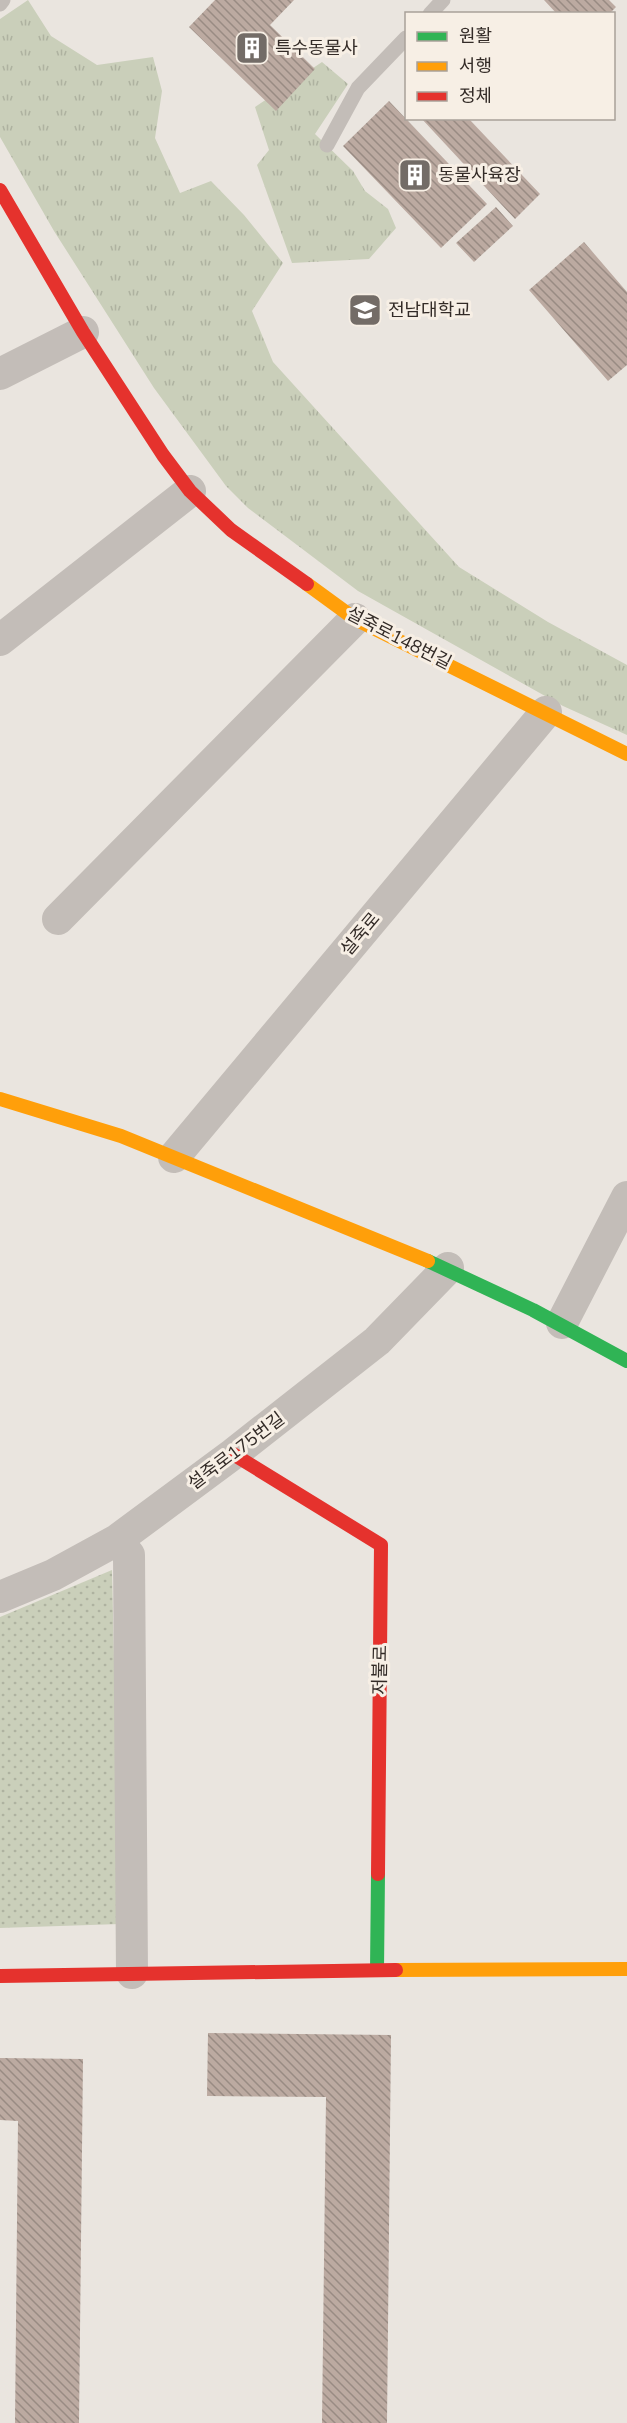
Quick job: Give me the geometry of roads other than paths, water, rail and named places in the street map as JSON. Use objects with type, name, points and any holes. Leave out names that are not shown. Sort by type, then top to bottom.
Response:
[{"type":"street","name":"설죽로148번길","points":[[0,190],[83,332],[163,455],[190,491],[231,530],[355,619],[627,754]]},
{"type":"street","points":[[0,374],[83,332]]},
{"type":"street","points":[[0,640],[190,491]]},
{"type":"street","points":[[58,919],[355,619]]},
{"type":"street","name":"설죽로","points":[[174,1157],[546,712]]},
{"type":"street","points":[[0,1099],[37,1108],[174,1157],[352,1227],[447,1268],[562,1323],[627,1361]]},
{"type":"street","points":[[562,1323],[627,1197]]},
{"type":"street","name":"설죽로175번길","points":[[0,1597],[53,1575],[117,1540],[233,1454],[377,1341],[447,1268]]},
{"type":"street","name":"저불로","points":[[233,1454],[381,1545],[377,1970]]},
{"type":"street","points":[[117,1540],[129,1555],[132,1973]]},
{"type":"street","points":[[0,1976],[627,1969]]},
{"type":"lane","points":[[0,4],[3,0]]},
{"type":"lane","points":[[432,12],[443,0]]},
{"type":"lane","points":[[327,145],[358,88],[405,39]]},
{"type":"place","name":"특수동물사","points":[[252,48]]},
{"type":"place","name":"동물사육장","points":[[415,175]]},
{"type":"place","name":"전남대학교","points":[[365,310]]}]
